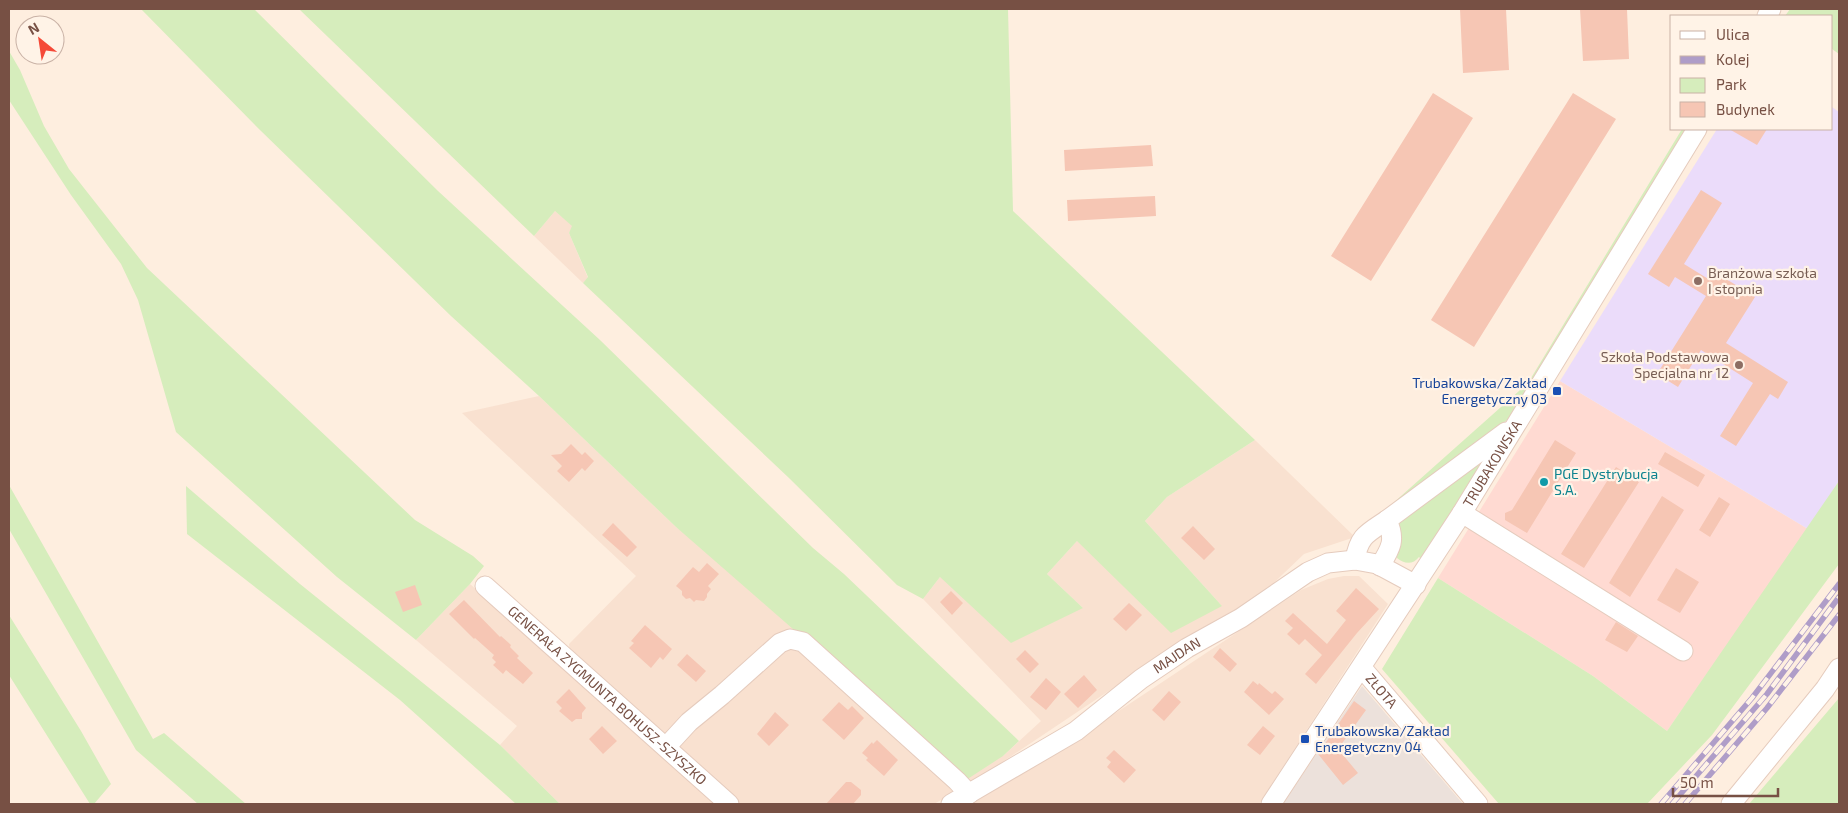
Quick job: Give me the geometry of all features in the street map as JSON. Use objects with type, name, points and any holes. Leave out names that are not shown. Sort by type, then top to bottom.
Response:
[{"type":"street","name":"TRUBAKOWSKA","points":[[1271,804],[1462,513],[1696,130]]},
{"type":"street","points":[[1356,560],[1358,544],[1361,540],[1515,425]]},
{"type":"street","points":[[1462,513],[1683,651]]},
{"type":"street","points":[[1380,566],[1392,541],[1387,520]]},
{"type":"street","name":"MAJDAN","points":[[950,804],[1076,731],[1141,679],[1187,648],[1241,618],[1308,572],[1328,563],[1356,560],[1380,566],[1416,585]]},
{"type":"street","name":"GENERAŁA ZYGMUNTA BOHUSZ-SZYSZKO","points":[[485,586],[730,804]]},
{"type":"street","points":[[666,747],[689,722],[780,643],[790,639],[803,642],[950,774],[969,794]]},
{"type":"street","name":"ZŁOTA","points":[[1362,668],[1478,804]]},
{"type":"street","points":[[1731,804],[1819,696],[1839,668]]},
{"type":"shaded area","points":[[1833,108],[1839,112],[1839,481],[1808,529],[1560,381],[1716,130],[1833,130]]},
{"type":"shaded area","points":[[555,211],[573,226],[569,233],[588,278],[583,283],[534,236]]},
{"type":"shaded area","points":[[1560,381],[1808,529],[1667,731],[1593,676],[1438,578]]},
{"type":"shaded area","points":[[539,396],[676,527],[1003,756],[1041,721],[923,599],[940,577],[1083,608],[1047,574],[1077,541],[1222,606],[1145,521],[1167,497],[1255,440],[1355,537],[1304,554],[1259,597],[1158,658],[971,783],[934,804],[560,804],[500,745],[517,726],[416,640],[470,584],[507,617],[571,660],[569,644],[636,576],[462,413]]},
{"type":"shaded area","points":[[1359,576],[1388,604],[1259,804],[971,804],[1075,740],[1301,590],[1328,579]]},
{"type":"shaded area","points":[[1362,686],[1463,804],[1283,804]]},
{"type":"green space","points":[[141,9],[254,9],[438,191],[600,340],[813,548],[844,574],[1019,741],[1003,756],[966,780],[676,527],[539,396],[451,316],[260,130]]},
{"type":"green space","points":[[299,9],[1008,9],[1013,211],[1255,440],[1167,497],[1145,521],[1222,606],[1171,633],[1077,541],[1047,574],[1083,608],[1011,643],[940,577],[923,599],[897,585],[789,478],[583,283],[588,277],[569,233],[572,226],[555,211],[534,236]]},
{"type":"green space","points":[[1790,9],[1839,9],[1839,54],[1833,50],[1833,15],[1786,15]]},
{"type":"green space","points":[[9,51],[15,65],[20,70],[44,126],[69,169],[147,268],[415,520],[473,556],[484,566],[470,584],[416,640],[337,577],[176,432],[138,300],[121,264],[71,195],[9,100]]},
{"type":"green space","points":[[1681,130],[1688,130],[1511,417],[1355,537],[1528,383]]},
{"type":"green space","points":[[1487,453],[1422,560],[1419,557],[1408,563],[1397,558],[1397,522]]},
{"type":"green space","points":[[1839,481],[1839,564],[1712,735],[1647,804],[1499,804],[1382,669],[1438,578],[1593,676],[1667,731]]},
{"type":"green space","points":[[9,485],[153,739],[164,733],[246,804],[198,804],[136,750],[9,529]]},
{"type":"green space","points":[[186,486],[300,584],[500,745],[560,804],[516,804],[400,700],[187,534]]},
{"type":"green space","points":[[9,615],[81,731],[111,784],[94,804],[90,804],[9,675]]},
{"type":"green space","points":[[1839,698],[1839,804],[1749,804]]},
{"type":"building","points":[[1460,9],[1506,9],[1509,70],[1463,73]]},
{"type":"building","points":[[1580,9],[1627,9],[1629,59],[1583,61]]},
{"type":"building","points":[[1433,93],[1473,118],[1371,281],[1331,256]]},
{"type":"building","points":[[1573,93],[1616,119],[1474,347],[1431,320]]},
{"type":"building","points":[[1731,130],[1766,130],[1757,145]]},
{"type":"building","points":[[1151,145],[1153,166],[1065,171],[1064,150]]},
{"type":"building","points":[[1701,190],[1722,203],[1684,264],[1710,280],[1715,272],[1755,297],[1726,343],[1788,382],[1778,399],[1770,394],[1736,446],[1720,436],[1753,383],[1701,350],[1678,387],[1657,374],[1706,296],[1675,277],[1669,287],[1648,274]]},
{"type":"building","points":[[1155,196],[1156,216],[1068,221],[1067,200]]},
{"type":"building","name":"PGE Dystrybucja S.A.","points":[[1555,440],[1576,453],[1527,533],[1505,520],[1505,513],[1512,510]]},
{"type":"building","points":[[571,444],[582,455],[585,452],[594,461],[585,471],[582,468],[569,482],[557,471],[562,466],[551,455],[561,454]]},
{"type":"building","points":[[1665,452],[1705,475],[1698,487],[1658,464]]},
{"type":"building","points":[[1616,467],[1639,482],[1584,568],[1561,554]]},
{"type":"building","points":[[1662,496],[1684,510],[1630,597],[1609,583]]},
{"type":"building","points":[[1719,497],[1730,504],[1710,537],[1699,530]]},
{"type":"building","points":[[613,523],[637,547],[627,557],[602,535]]},
{"type":"building","points":[[1193,526],[1215,549],[1204,560],[1181,538]]},
{"type":"building","points":[[707,563],[719,574],[708,586],[711,589],[707,597],[704,601],[696,600],[694,602],[690,598],[686,599],[682,595],[682,591],[676,586],[693,567],[699,572]]},
{"type":"building","points":[[1676,568],[1699,582],[1680,613],[1657,600]]},
{"type":"building","points":[[415,585],[422,605],[403,612],[395,592]]},
{"type":"building","points":[[1356,588],[1379,609],[1316,684],[1305,674],[1322,655],[1305,639],[1299,645],[1287,634],[1293,628],[1285,621],[1293,613],[1327,644],[1346,620],[1336,611]]},
{"type":"building","points":[[951,591],[963,603],[952,615],[940,602]]},
{"type":"building","points":[[464,600],[500,637],[511,645],[510,647],[519,656],[517,658],[533,673],[523,684],[506,670],[503,674],[493,665],[496,662],[492,658],[494,655],[474,639],[449,614]]},
{"type":"building","points":[[1129,603],[1142,615],[1126,631],[1113,619]]},
{"type":"building","points":[[1616,622],[1638,636],[1627,652],[1605,640]]},
{"type":"building","points":[[645,625],[672,649],[663,660],[660,657],[651,668],[629,648],[634,643],[631,641]]},
{"type":"building","points":[[1220,648],[1237,664],[1230,672],[1213,657]]},
{"type":"building","points":[[1025,650],[1039,664],[1030,673],[1016,659]]},
{"type":"building","points":[[687,654],[706,671],[696,682],[677,665]]},
{"type":"building","points":[[1084,675],[1097,690],[1078,708],[1064,694]]},
{"type":"building","points":[[1046,678],[1061,692],[1046,710],[1030,697]]},
{"type":"building","points":[[1253,681],[1258,685],[1259,683],[1272,694],[1275,691],[1284,699],[1269,715],[1244,692]]},
{"type":"building","points":[[569,689],[586,708],[582,713],[582,719],[576,719],[572,722],[559,711],[562,708],[556,702]]},
{"type":"building","points":[[1169,691],[1181,702],[1164,721],[1152,710]]},
{"type":"building","points":[[1354,701],[1366,710],[1338,749],[1358,773],[1343,785],[1318,754]]},
{"type":"building","points":[[839,702],[848,710],[852,706],[864,718],[844,740],[822,720]]},
{"type":"building","points":[[775,712],[789,725],[769,746],[757,734]]},
{"type":"building","points":[[602,726],[617,741],[603,754],[589,739]]},
{"type":"building","points":[[1263,726],[1275,736],[1260,755],[1247,745]]},
{"type":"building","points":[[877,740],[898,760],[884,776],[866,760],[868,758],[862,753],[872,742],[873,744]]},
{"type":"building","points":[[1114,750],[1136,770],[1124,783],[1107,767],[1111,762],[1106,758]]},
{"type":"building","points":[[846,782],[851,782],[861,790],[861,795],[853,804],[826,804]]},
{"type":"railway","points":[[1661,804],[1752,698],[1839,584]]},
{"type":"railway","points":[[1672,804],[1767,694],[1839,597]]},
{"type":"railway","points":[[1685,804],[1767,708],[1839,615]]},
{"type":"place","name":"Branżowa szkoła I stopnia","points":[[1698,281]]},
{"type":"place","name":"Szkoła Podstawowa Specjalna nr 12","points":[[1739,365]]},
{"type":"place","name":"Trubakowska/Zakład Energetyczny 03","points":[[1557,391]]},
{"type":"place","name":"PGE Dystrybucja S.A.","points":[[1544,482]]},
{"type":"place","name":"Trubakowska/Zakład Energetyczny 04","points":[[1305,739]]}]
